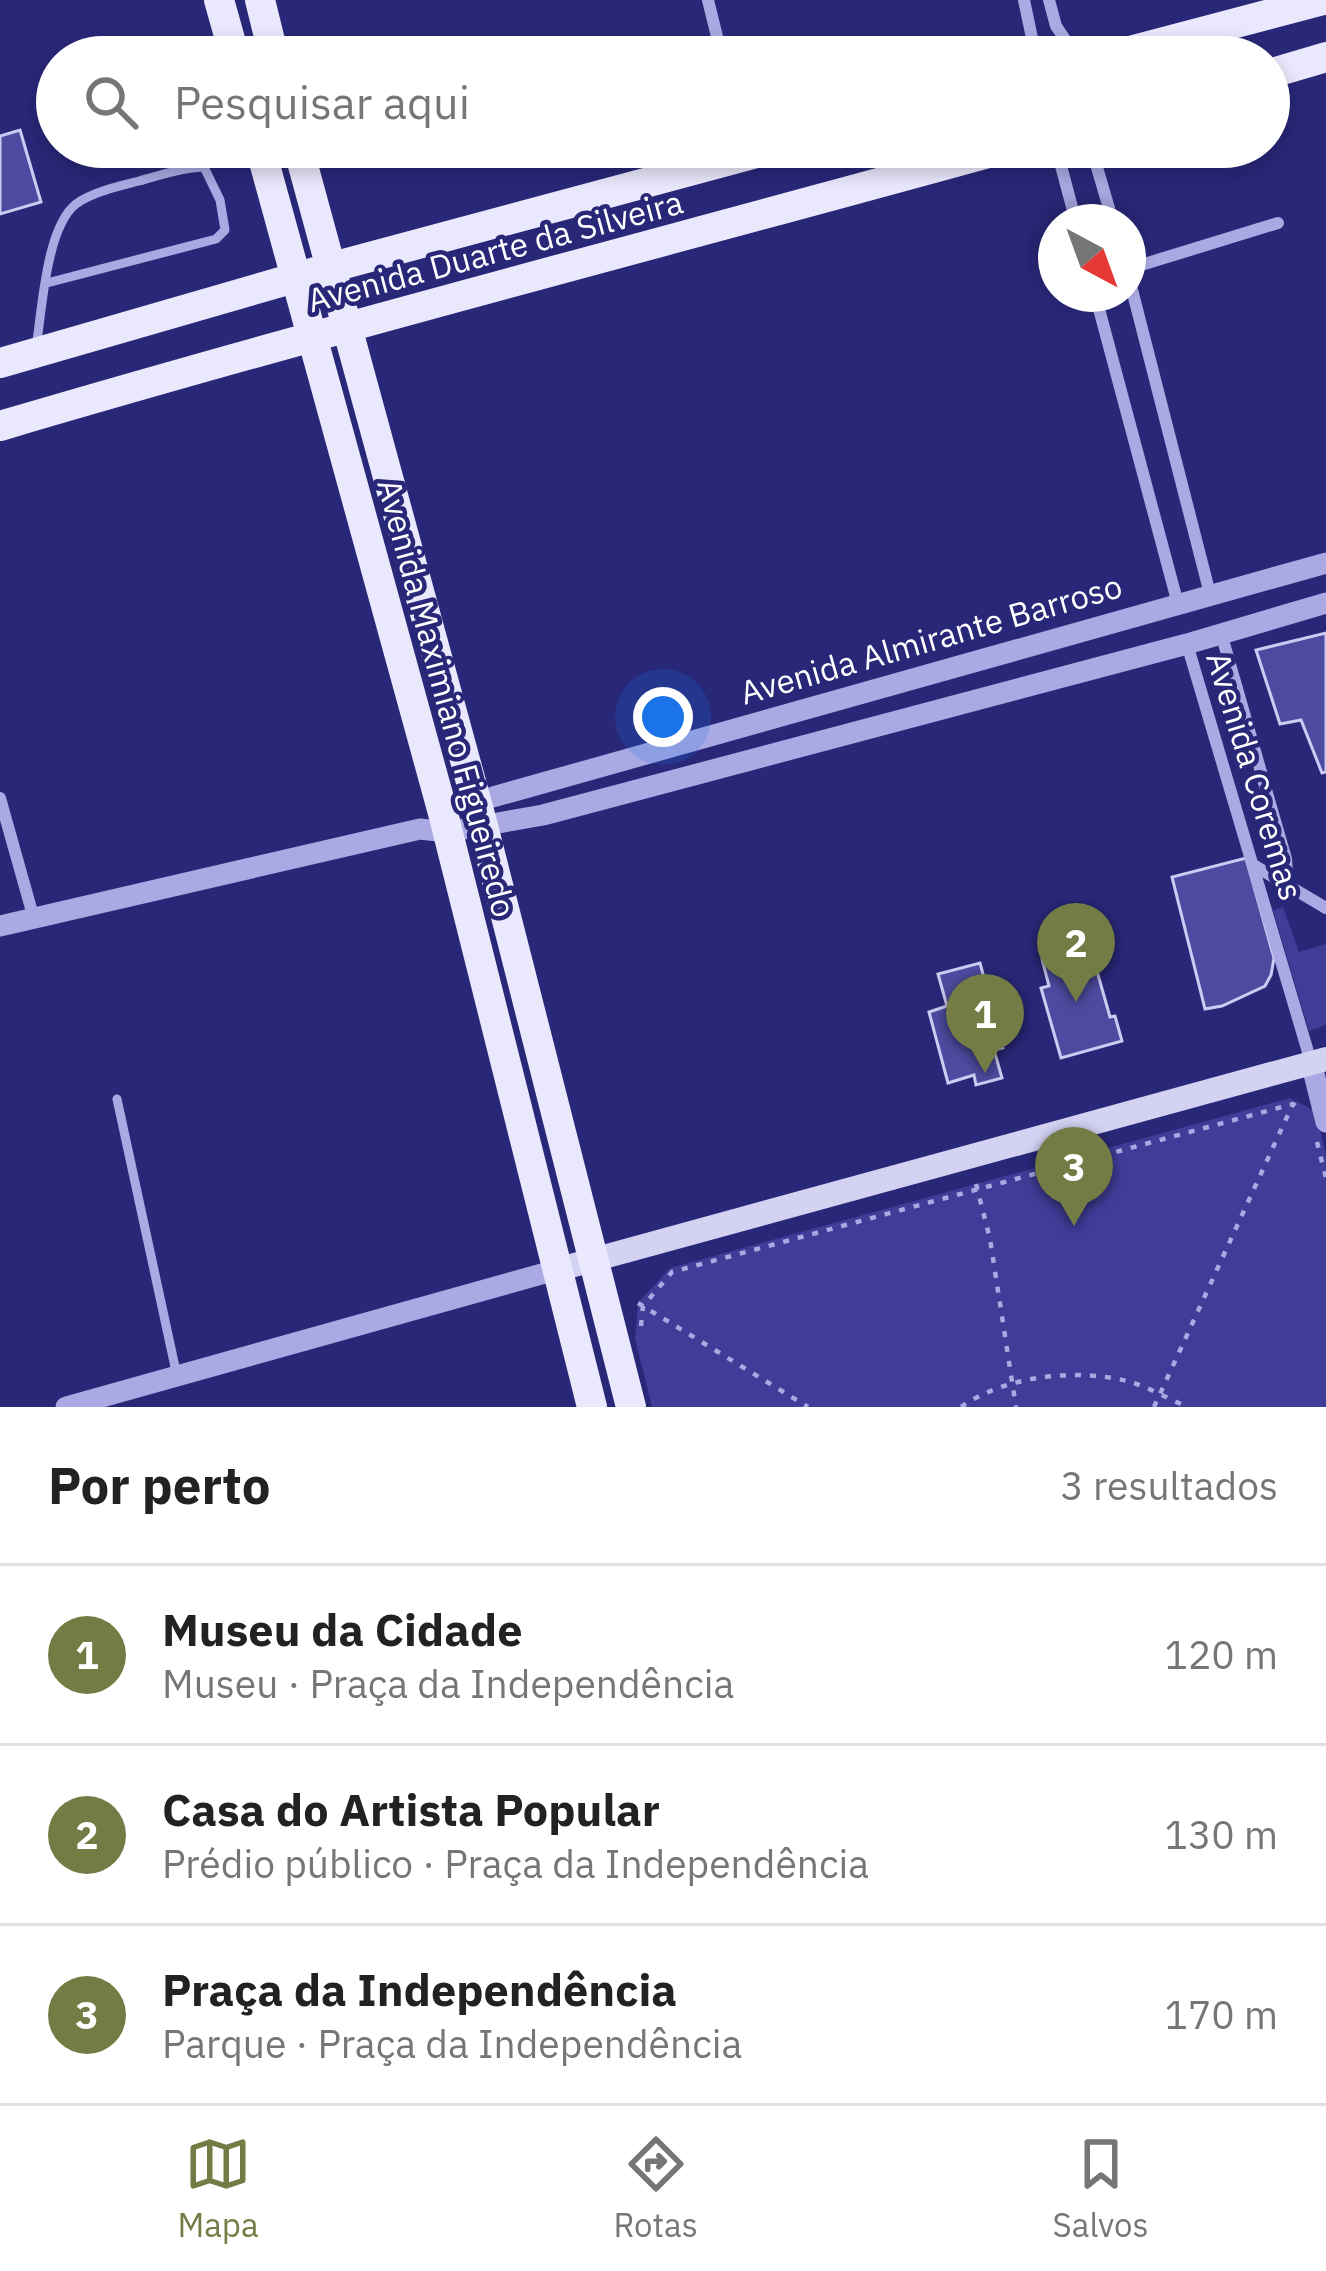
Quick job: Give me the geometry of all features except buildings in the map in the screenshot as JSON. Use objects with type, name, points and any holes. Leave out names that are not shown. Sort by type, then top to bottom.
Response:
[{"type":"main road","points":[[219,0],[229,36]]},
{"type":"main road","points":[[260,0],[269,36]]},
{"type":"main road","points":[[1187,36],[1323,0]]},
{"type":"main road","points":[[1290,68],[1326,57]]},
{"type":"main road","name":"Avenida Maximiano Figueiredo","points":[[266,168],[592,1407]]},
{"type":"main road","name":"Avenida Maximiano Figueiredo","points":[[303,168],[480,813],[631,1407]]},
{"type":"main road","name":"Avenida Duarte da Silveira","points":[[0,363],[687,168]]},
{"type":"main road","name":"Avenida Duarte da Silveira","points":[[0,426],[224,360],[934,168]]},
{"type":"main road","points":[[556,1270],[1321,1056]]},
{"type":"street","points":[[708,0],[717,36]]},
{"type":"street","points":[[1024,0],[1032,36]]},
{"type":"street","points":[[1049,0],[1063,36]]},
{"type":"street","points":[[1062,168],[1071,204]]},
{"type":"street","points":[[1097,168],[1108,204]]},
{"type":"street","points":[[1146,265],[1279,223]]},
{"type":"street","points":[[1100,312],[1178,604]]},
{"type":"street","points":[[1138,312],[1210,594]]},
{"type":"street","name":"Avenida Almirante Barroso","points":[[0,926],[437,825],[1326,562]]},
{"type":"street","name":"Avenida Almirante Barroso","points":[[480,813],[543,815],[1326,603]]},
{"type":"street","name":"Avenida Coremas","points":[[1221,634],[1286,859],[1288,887]]},
{"type":"street","name":"Avenida Coremas","points":[[1187,644],[1255,866],[1321,1056]]},
{"type":"street","points":[[0,798],[34,919]]},
{"type":"street","points":[[1255,866],[1326,908]]},
{"type":"street","points":[[1317,1125],[1321,1056]]},
{"type":"street","points":[[66,1407],[120,1400],[177,1376],[556,1270]]},
{"type":"lane","points":[[35,353],[61,224],[76,204],[124,185],[190,168]]},
{"type":"lane","points":[[47,283],[216,239],[225,230],[205,168]]},
{"type":"lane","points":[[117,1100],[177,1376]]},
{"type":"path","points":[[1293,1103],[1317,1125],[1326,1178]]},
{"type":"path","points":[[640,1335],[640,1305],[672,1272],[1293,1103]]},
{"type":"path","points":[[1154,1407],[1293,1103]]},
{"type":"path","points":[[976,1187],[1016,1407]]},
{"type":"path","points":[[640,1305],[808,1407]]},
{"type":"path","points":[[962,1407],[1012,1385],[1074,1375],[1127,1381],[1188,1407]]},
{"type":"shaded area","points":[[1283,907],[1299,952],[1326,944],[1326,1025],[1309,1031],[1273,910]]},
{"type":"shaded area","points":[[1290,1098],[1315,1111],[1326,1155],[1326,1407],[652,1407],[635,1339],[638,1303],[670,1268]]},
{"type":"place","name":"Casa do Artista Popular","points":[[1076,1002]]},
{"type":"place","name":"Museu da Cidade","points":[[985,1073]]},
{"type":"place","name":"Praça da Independência","points":[[1074,1226]]}]
